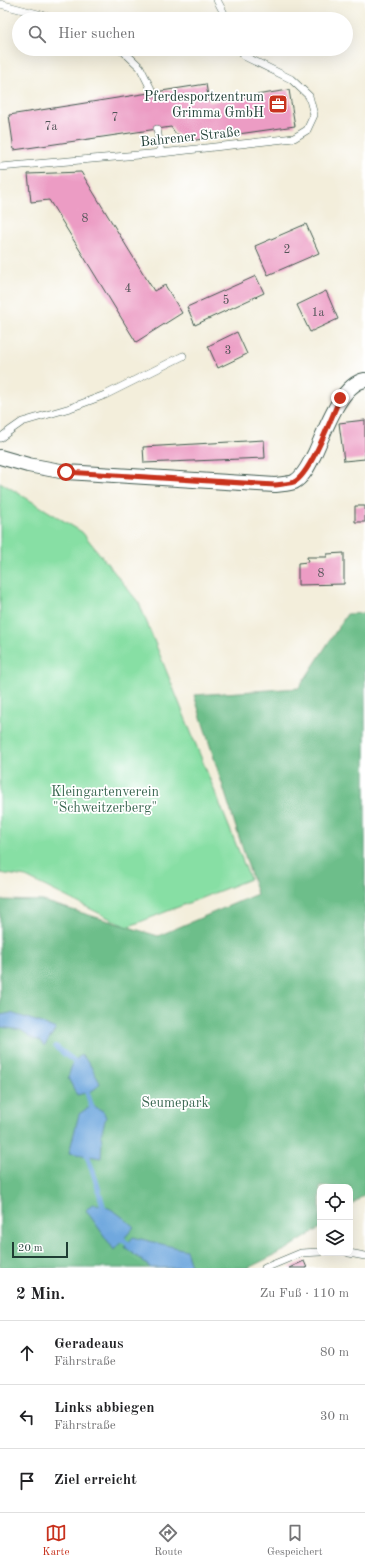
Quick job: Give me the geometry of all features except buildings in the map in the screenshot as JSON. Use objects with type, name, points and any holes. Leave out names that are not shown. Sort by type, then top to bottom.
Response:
[{"type":"street","points":[[0,457],[28,465],[66,472],[275,485],[294,482],[303,474],[310,464],[340,398],[350,387],[365,380]]},
{"type":"lane","points":[[218,0],[224,12]]},
{"type":"lane","points":[[0,4],[30,12]]},
{"type":"lane","points":[[128,56],[140,67],[153,93]]},
{"type":"lane","name":"Bahrener Straße","points":[[0,169],[294,138],[307,130],[314,115],[309,96],[291,79],[244,56]]},
{"type":"lane","points":[[157,129],[161,153]]},
{"type":"lane","points":[[0,438],[22,422],[105,395],[183,356]]},
{"type":"lane","points":[[265,1268],[301,1254],[317,1252]]},
{"type":"lane","points":[[353,1254],[365,1256]]},
{"type":"green space","name":"Kleingartenverein \"Schweitzerberg\"","points":[[0,482],[82,532],[139,603],[250,879],[127,927],[26,877],[0,873]]},
{"type":"green space","name":"Seumepark","points":[[365,613],[365,1194],[353,1204],[353,1184],[317,1184],[317,1230],[287,1249],[248,1268],[0,1268],[0,900],[43,901],[158,936],[257,894],[194,695],[299,688],[347,614]]},
{"type":"water","points":[[11,1013],[56,1029],[44,1046],[41,1041],[34,1039],[21,1030],[0,1027],[0,1015]]},
{"type":"water","points":[[82,1055],[89,1063],[100,1083],[93,1090],[77,1095],[68,1078],[74,1062]]},
{"type":"water","points":[[94,1106],[103,1111],[106,1117],[101,1135],[101,1158],[69,1153],[79,1114]]},
{"type":"water","points":[[92,1204],[98,1204],[109,1208],[134,1227],[114,1250],[86,1210]]},
{"type":"water","points":[[133,1237],[186,1250],[192,1268],[151,1268],[125,1247]]},
{"type":"waterway","points":[[56,1047],[74,1061],[77,1067]]},
{"type":"waterway","points":[[85,1086],[93,1114]]},
{"type":"waterway","points":[[88,1149],[87,1155],[105,1211]]},
{"type":"waterway","points":[[119,1233],[124,1241],[133,1247]]},
{"type":"place","name":"Pferdesportzentrum Grimma GmbH","points":[[278,104]]},
{"type":"route","points":[[66,472],[275,485],[294,482],[303,474],[310,464],[340,398]]}]
